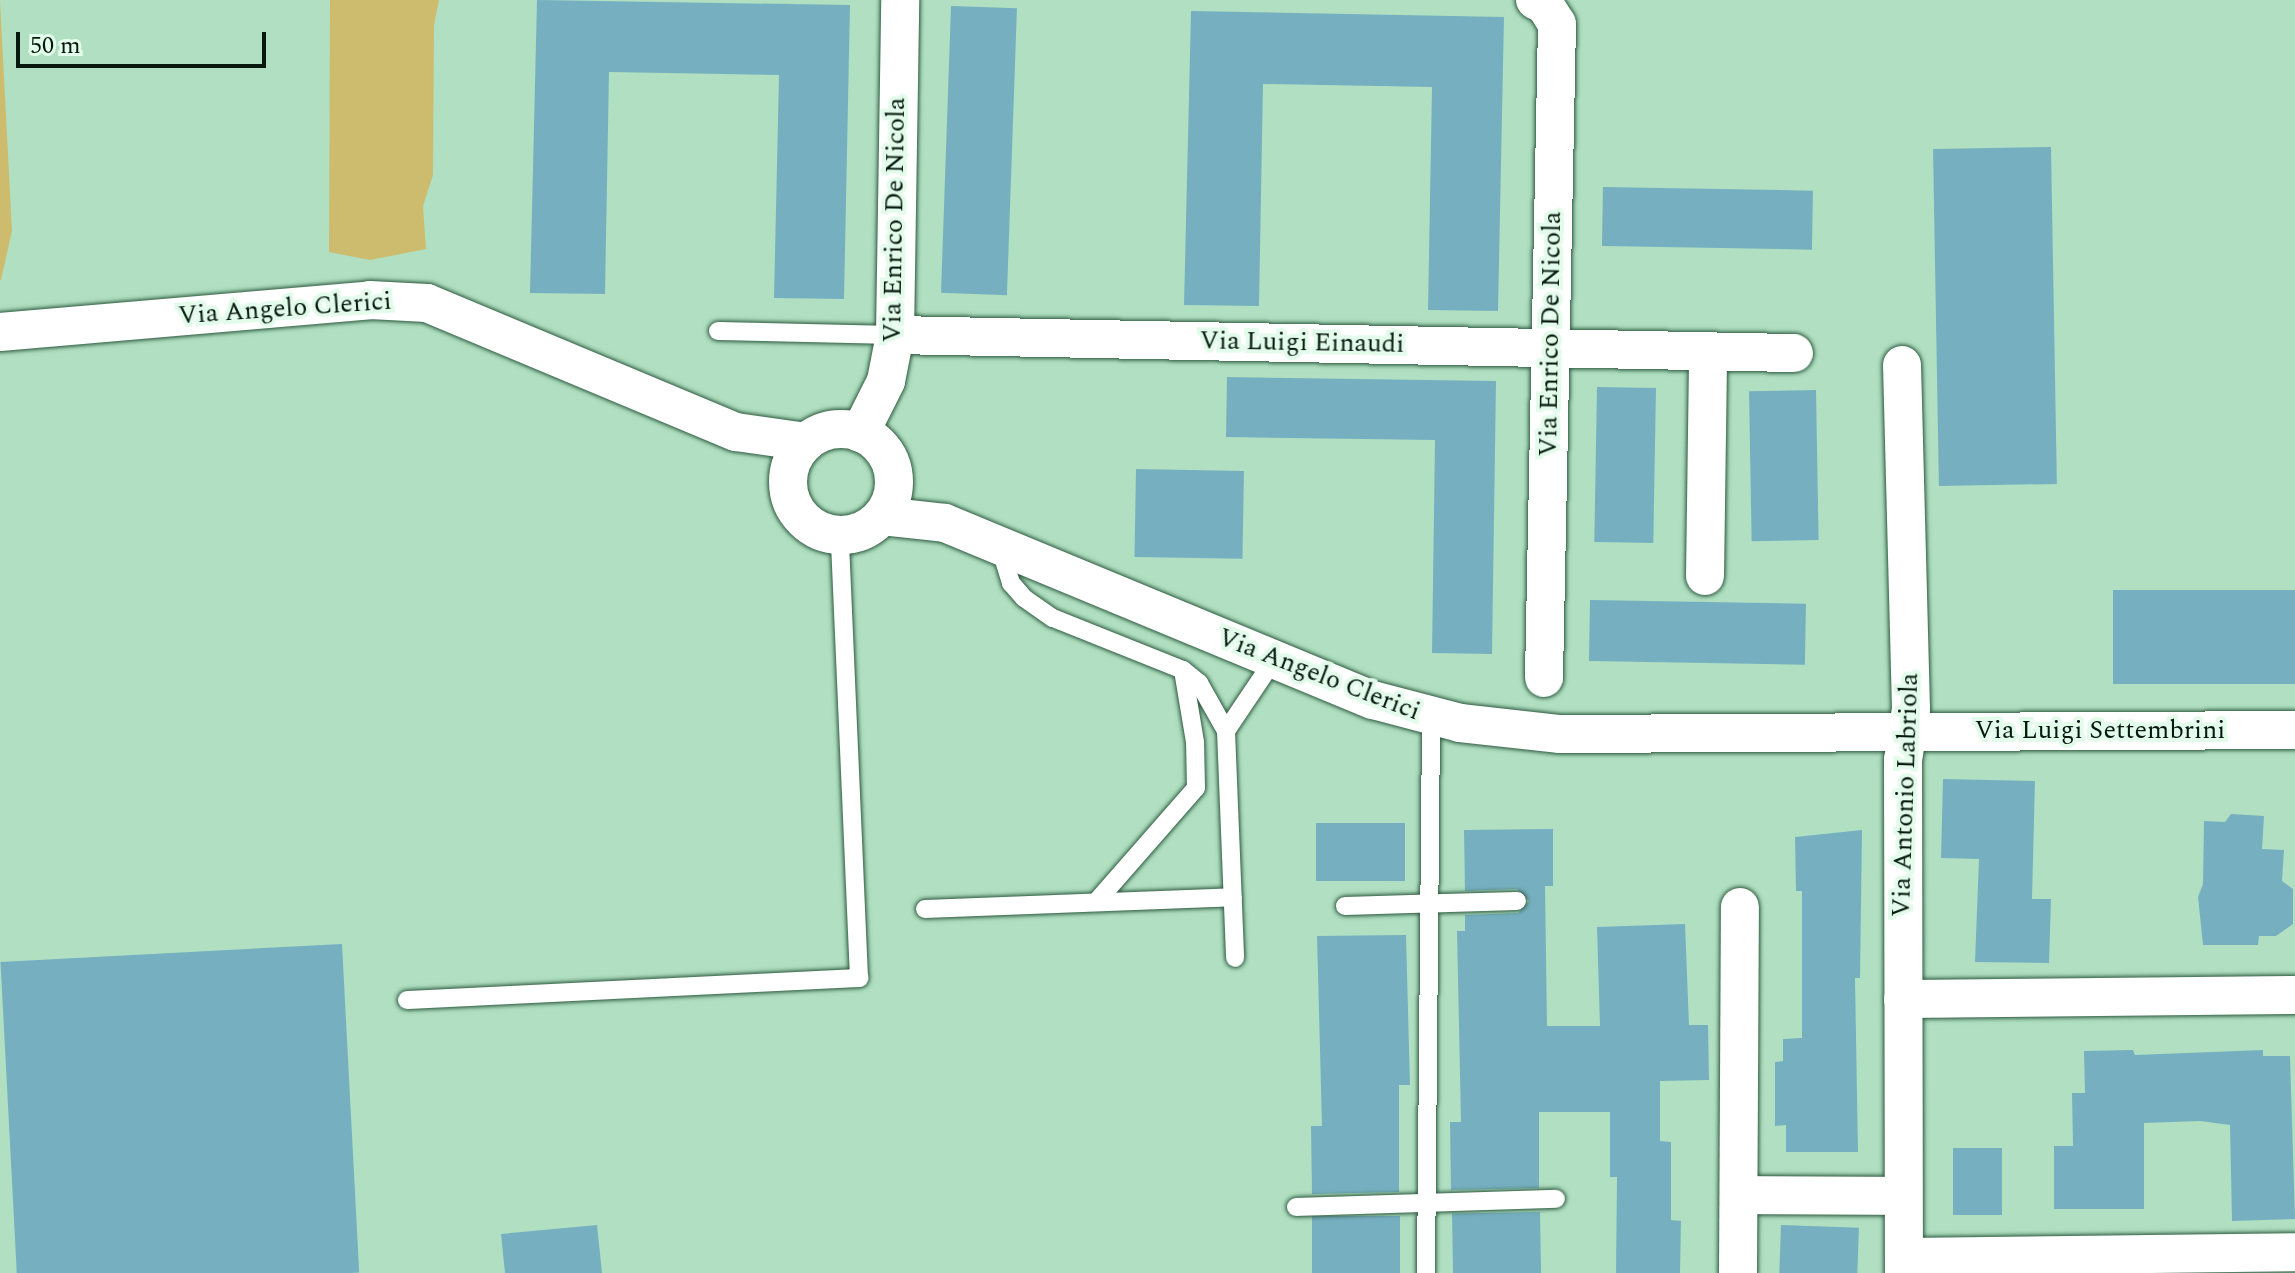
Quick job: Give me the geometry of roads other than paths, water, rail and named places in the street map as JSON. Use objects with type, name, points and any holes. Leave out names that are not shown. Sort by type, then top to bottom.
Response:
[{"type":"street","name":"Via Enrico De Nicola","points":[[860,433],[886,381],[895,335],[900,0]]},
{"type":"street","name":"Via Enrico De Nicola","points":[[1535,0],[1545,5],[1557,24],[1544,678]]},
{"type":"street","name":"Via Angelo Clerici","points":[[0,332],[370,300],[427,303],[736,432],[806,442]]},
{"type":"street","name":"Via Luigi Einaudi","points":[[895,335],[1794,353]]},
{"type":"street","points":[[1705,576],[1708,351]]},
{"type":"street","name":"Via Antonio Labriola","points":[[1902,365],[1911,709],[1906,732],[1904,1265]]},
{"type":"street","points":[[832,430],[860,433],[883,451],[894,479],[882,516],[870,527],[840,535],[815,528],[796,511],[788,478],[806,442],[832,430]]},
{"type":"street","name":"Via Angelo Clerici","points":[[736,432],[788,478]]},
{"type":"street","name":"Via Angelo Clerici","points":[[894,479],[945,523]]},
{"type":"street","name":"Via Angelo Clerici","points":[[882,516],[945,523],[1273,661],[1431,718],[1560,734],[1906,732]]},
{"type":"street","name":"Via Luigi Settembrini","points":[[1906,732],[2295,730]]},
{"type":"street","points":[[1738,1273],[1740,907]]},
{"type":"street","points":[[1903,999],[2295,995]]},
{"type":"street","points":[[1739,1195],[1903,1196]]},
{"type":"street","points":[[1904,1265],[2295,1252]]},
{"type":"lane","points":[[718,331],[895,335]]},
{"type":"lane","points":[[407,1000],[859,978],[840,535]]},
{"type":"lane","points":[[1000,544],[1011,583],[1034,605],[1053,618],[1183,670],[1199,683],[1226,731],[1235,958]]},
{"type":"lane","points":[[1226,731],[1273,661]]},
{"type":"lane","points":[[1097,901],[1196,788],[1195,742],[1183,670]]},
{"type":"lane","points":[[1426,1273],[1431,718]]},
{"type":"lane","points":[[925,909],[1233,897]]},
{"type":"lane","points":[[1345,906],[1517,901]]},
{"type":"lane","points":[[1296,1207],[1556,1199]]}]
